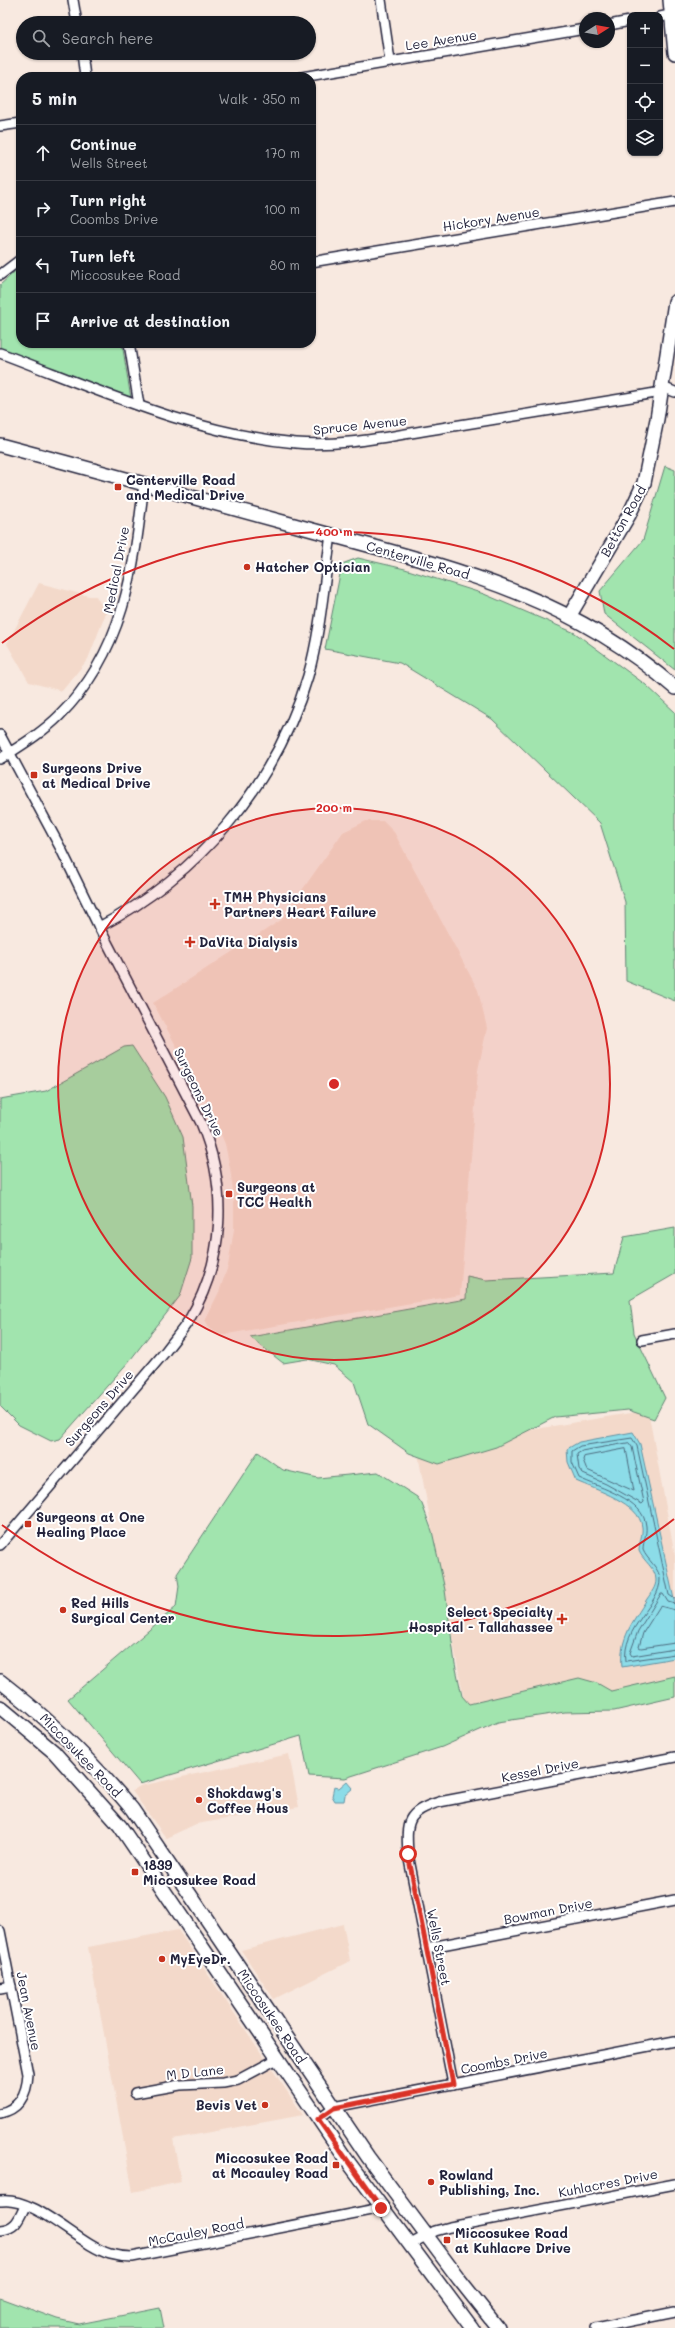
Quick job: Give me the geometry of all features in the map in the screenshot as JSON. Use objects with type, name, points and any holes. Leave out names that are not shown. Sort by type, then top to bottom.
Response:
[{"type":"street","points":[[73,0],[76,16]]},
{"type":"street","points":[[381,0],[390,61]]},
{"type":"street","points":[[670,0],[669,15],[675,53]]},
{"type":"street","points":[[615,24],[627,22]]},
{"type":"street","name":"Lee Avenue","points":[[316,74],[579,30]]},
{"type":"street","points":[[83,60],[85,72]]},
{"type":"street","points":[[0,126],[16,124]]},
{"type":"street","name":"Hickory Avenue","points":[[316,261],[675,202]]},
{"type":"street","points":[[0,275],[16,263]]},
{"type":"street","name":"Betton Road","points":[[570,615],[636,502],[649,465],[675,302]]},
{"type":"street","points":[[130,348],[139,405]]},
{"type":"street","name":"Spruce Avenue","points":[[0,353],[139,405],[239,435],[299,443],[368,439],[662,390]]},
{"type":"street","points":[[662,390],[675,392]]},
{"type":"street","name":"Centerville Road","points":[[0,445],[144,483],[463,572],[534,598],[570,615],[635,656],[675,688]]},
{"type":"street","name":"Medical Drive","points":[[0,759],[44,729],[68,706],[93,675],[113,638],[124,604],[144,483]]},
{"type":"street","points":[[99,927],[147,899],[202,853],[241,809],[273,759],[287,732],[308,674],[319,622],[331,535]]},
{"type":"street","name":"Surgeons Drive","points":[[0,735],[61,849],[99,927],[151,1024],[208,1140],[219,1188],[220,1216],[216,1251],[201,1297],[188,1321],[165,1352],[0,1544]]},
{"type":"street","points":[[642,1340],[675,1334]]},
{"type":"street","name":"Miccosukee Road","points":[[0,1681],[40,1712],[89,1759],[132,1809],[147,1829],[334,2108],[426,2235],[498,2328]]},
{"type":"street","name":"Miccosukee Road","points":[[0,1707],[54,1752],[78,1776],[130,1839],[318,2119],[381,2208],[472,2328]]},
{"type":"street","name":"Kessel Drive","points":[[413,1816],[425,1806],[439,1802],[675,1757]]},
{"type":"street","name":"Wells Street","points":[[413,1816],[407,1826],[408,1854],[453,2084]]},
{"type":"street","points":[[130,1839],[147,1829]]},
{"type":"street","name":"Bowman Drive","points":[[426,1948],[675,1900]]},
{"type":"street","name":"Jean Avenue","points":[[0,1931],[28,2074],[28,2088],[24,2096],[15,2107],[0,2113]]},
{"type":"street","points":[[0,1988],[11,1986]]},
{"type":"street","name":"Coombs Drive","points":[[318,2119],[334,2108],[675,2041]]},
{"type":"street","name":"M D Lane","points":[[135,2093],[180,2085],[223,2083],[238,2080],[277,2059]]},
{"type":"street","name":"Kuhlacres Drive","points":[[409,2245],[426,2235],[450,2227],[675,2184]]},
{"type":"street","name":"McCauley Road","points":[[0,2201],[25,2206],[100,2250],[118,2256],[132,2257],[381,2208]]},
{"type":"street","points":[[0,2230],[8,2229],[16,2224],[25,2206]]},
{"type":"street","points":[[596,2328],[608,2327],[675,2312]]},
{"type":"shaded area","points":[[39,583],[89,596],[96,596],[106,613],[88,659],[62,691],[29,682],[7,644]]},
{"type":"shaded area","points":[[366,821],[383,821],[394,832],[478,990],[487,1028],[478,1070],[460,1295],[221,1335],[209,1327],[205,1320],[219,1292],[228,1266],[234,1229],[234,1199],[230,1168],[225,1144],[210,1109],[153,1003],[281,920],[343,832]]},
{"type":"shaded area","name":"Select Specialty Hospital - Tallahassee","points":[[648,1410],[675,1556],[675,1682],[468,1721],[417,1449]]},
{"type":"shaded area","points":[[289,1754],[299,1807],[196,1824],[166,1838],[132,1791],[140,1786]]},
{"type":"shaded area","points":[[343,1924],[350,1961],[274,1999],[241,1950]]},
{"type":"shaded area","points":[[178,1930],[303,2115],[173,2139],[181,2182],[133,2192],[88,1947]]},
{"type":"green space","points":[[16,271],[16,348],[123,348],[131,399],[0,348],[0,285]]},
{"type":"green space","points":[[665,466],[675,470],[675,670],[604,614],[600,591],[643,540]]},
{"type":"green space","points":[[358,558],[405,569],[484,594],[575,633],[646,685],[675,712],[675,1001],[626,981],[625,902],[600,823],[492,719],[400,663],[325,649],[342,564]]},
{"type":"green space","points":[[132,1046],[165,1097],[183,1137],[192,1206],[192,1258],[180,1296],[131,1359],[60,1439],[51,1441],[19,1425],[0,1406],[0,1099],[46,1091],[124,1047]]},
{"type":"green space","points":[[675,1228],[675,1274],[630,1300],[634,1333],[665,1398],[654,1419],[628,1410],[555,1417],[496,1447],[439,1464],[409,1453],[368,1424],[354,1382],[334,1365],[307,1359],[283,1363],[250,1337],[466,1299],[467,1276],[486,1280],[614,1273],[624,1237]]},
{"type":"green space","points":[[258,1452],[283,1470],[318,1478],[378,1472],[417,1497],[422,1504],[432,1531],[445,1590],[455,1664],[462,1696],[469,1704],[579,1678],[597,1683],[611,1691],[675,1676],[675,1697],[614,1711],[565,1712],[498,1722],[442,1747],[345,1778],[309,1776],[301,1736],[140,1784],[68,1699],[176,1607],[179,1586],[177,1574]]},
{"type":"green space","points":[[0,2298],[57,2319],[79,2324],[160,2308],[164,2328],[0,2328]]},
{"type":"water","points":[[633,1432],[640,1444],[675,1604],[675,1658],[622,1667],[625,1639],[632,1623],[654,1588],[656,1580],[654,1572],[639,1551],[642,1527],[634,1511],[616,1498],[576,1481],[568,1462],[567,1449],[579,1442]]},
{"type":"water","points":[[347,1781],[353,1788],[345,1795],[344,1801],[335,1801],[332,1796],[334,1787],[339,1788]]},
{"type":"place","name":"Centerville Road and Medical Drive","points":[[118,487]]},
{"type":"place","name":"Hatcher Optician","points":[[247,567]]},
{"type":"place","name":"Surgeons Drive at Medical Drive","points":[[34,775]]},
{"type":"place","name":"TMH Physicians Partners Heart Failure","points":[[215,904]]},
{"type":"place","name":"DaVita Dialysis","points":[[190,942]]},
{"type":"place","name":"Surgeons at TCC Health","points":[[229,1194]]},
{"type":"place","name":"Surgeons at One Healing Place","points":[[28,1524]]},
{"type":"place","name":"Red Hills Surgical Center","points":[[63,1610]]},
{"type":"place","name":"Select Specialty Hospital - Tallahassee","points":[[562,1619]]},
{"type":"place","name":"Shokdawg's Coffee Hous","points":[[199,1800]]},
{"type":"place","name":"1839 Miccosukee Road","points":[[135,1872]]},
{"type":"place","name":"MyEyeDr.","points":[[162,1959]]},
{"type":"place","name":"Bevis Vet","points":[[265,2105]]},
{"type":"place","name":"Miccosukee Road at Mccauley Road","points":[[336,2165]]},
{"type":"place","name":"Rowland Publishing, Inc.","points":[[431,2182]]},
{"type":"place","name":"Miccosukee Road at Kuhlacre Drive","points":[[447,2240]]},
{"type":"route","points":[[381,2208],[318,2119],[334,2108],[453,2084],[408,1854]]}]
